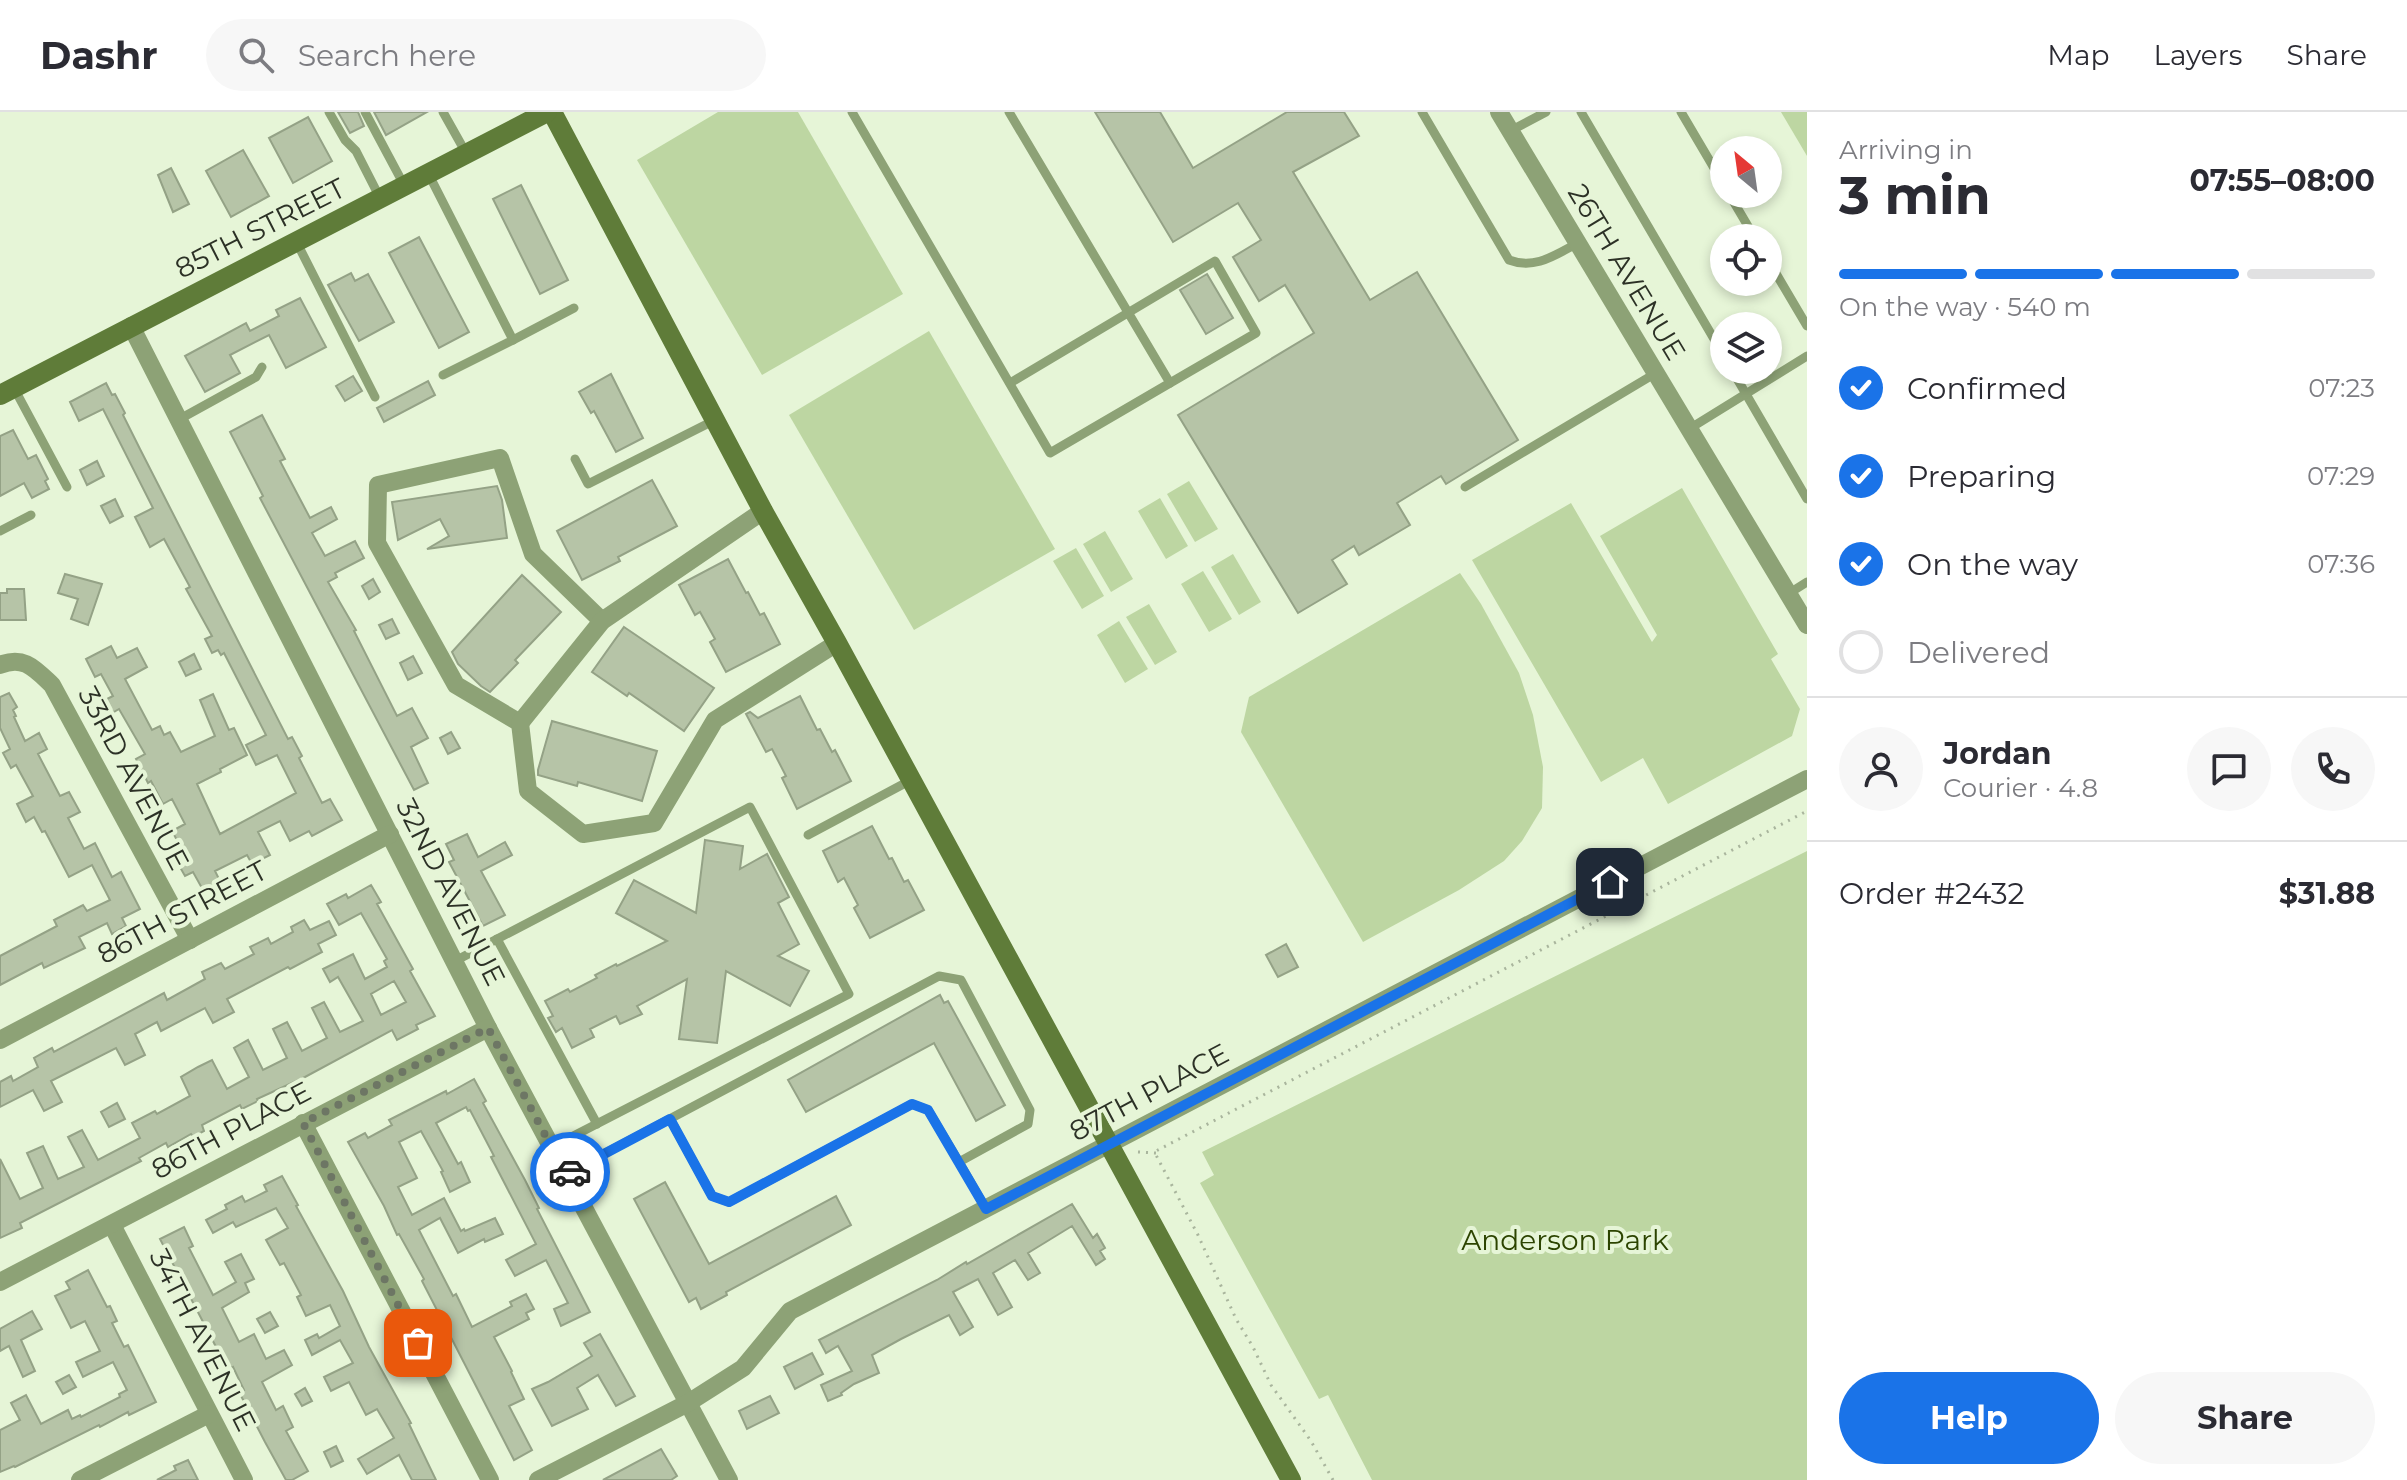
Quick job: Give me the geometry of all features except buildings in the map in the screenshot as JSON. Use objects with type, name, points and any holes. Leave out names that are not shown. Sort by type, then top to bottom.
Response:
[{"type":"street","name":"85TH STREET","points":[[7,391],[549,112]]},
{"type":"street","points":[[549,112],[1291,1480]]},
{"type":"street","name":"26TH AVENUE","points":[[1499,112],[1807,625]]},
{"type":"street","name":"32ND AVENUE","points":[[131,326],[488,1028],[729,1480]]},
{"type":"street","points":[[520,723],[456,685],[377,543],[378,485],[500,458],[533,554],[602,621]]},
{"type":"street","points":[[763,511],[602,621],[520,723],[528,791],[583,834],[654,823],[715,720],[837,643]]},
{"type":"street","name":"33RD AVENUE","points":[[0,665],[12,660],[33,667],[52,685],[190,940]]},
{"type":"street","name":"87TH PLACE","points":[[538,1480],[688,1403],[743,1368],[790,1311],[1807,779]]},
{"type":"street","name":"86TH STREET","points":[[0,1040],[390,834]]},
{"type":"street","name":"86TH PLACE","points":[[0,1282],[488,1028]]},
{"type":"street","points":[[303,1123],[490,1480]]},
{"type":"street","name":"34TH AVENUE","points":[[112,1225],[244,1480]]},
{"type":"street","points":[[80,1480],[209,1414]]},
{"type":"lane","points":[[329,112],[342,136],[356,151],[380,198]]},
{"type":"lane","points":[[365,112],[404,185]]},
{"type":"lane","points":[[443,112],[466,153]]},
{"type":"lane","points":[[852,112],[1050,453],[1256,333],[1215,261],[1010,383]]},
{"type":"lane","points":[[1009,112],[1170,383]]},
{"type":"lane","points":[[1422,112],[1509,260],[1521,265],[1543,261],[1578,243]]},
{"type":"lane","points":[[1510,131],[1546,112]]},
{"type":"lane","points":[[1581,112],[1710,332]]},
{"type":"lane","points":[[1681,112],[1710,161]]},
{"type":"lane","points":[[428,173],[513,340]]},
{"type":"lane","points":[[296,241],[375,397]]},
{"type":"lane","points":[[1782,284],[1807,326]]},
{"type":"lane","points":[[443,375],[574,308]]},
{"type":"lane","points":[[1689,429],[1807,356]]},
{"type":"lane","points":[[178,420],[256,377],[262,367]]},
{"type":"lane","points":[[1465,487],[1656,373]]},
{"type":"lane","points":[[1740,384],[1807,499]]},
{"type":"lane","points":[[7,391],[67,487]]},
{"type":"lane","points":[[575,459],[588,484],[715,420]]},
{"type":"lane","points":[[0,531],[31,515]]},
{"type":"lane","points":[[1788,594],[1807,582]]},
{"type":"lane","points":[[808,835],[911,780]]},
{"type":"lane","points":[[455,961],[750,807],[849,994],[552,1147]]},
{"type":"lane","points":[[497,939],[597,1124]]},
{"type":"lane","points":[[566,1174],[939,976],[961,980],[1030,1110],[1028,1124],[959,1162]]},
{"type":"lane","points":[[670,1119],[712,1196],[729,1202],[912,1104],[928,1110],[986,1209]]},
{"type":"path","points":[[1138,1152],[1156,1153],[1185,1135],[1807,811]]},
{"type":"path","points":[[1156,1153],[1271,1385],[1311,1441],[1333,1480]]},
{"type":"green space","points":[[718,112],[798,112],[903,294],[762,375],[637,160]]},
{"type":"green space","points":[[1781,112],[1807,112],[1807,156]]},
{"type":"green space","points":[[929,331],[1055,549],[914,630],[789,415]]},
{"type":"green space","points":[[1189,481],[1218,529],[1195,542],[1167,494]]},
{"type":"green space","points":[[1682,488],[1778,654],[1771,659],[1800,709],[1792,736],[1668,804],[1643,758],[1601,782],[1472,560],[1571,503],[1652,642],[1657,635],[1600,536]]},
{"type":"green space","points":[[1160,498],[1188,546],[1166,559],[1138,511]]},
{"type":"green space","points":[[1105,531],[1133,579],[1111,592],[1083,544]]},
{"type":"green space","points":[[1076,548],[1104,596],[1082,609],[1053,561]]},
{"type":"green space","points":[[1233,554],[1261,602],[1239,615],[1211,567]]},
{"type":"green space","points":[[1203,571],[1232,619],[1209,632],[1181,584]]},
{"type":"green space","points":[[1460,573],[1519,673],[1533,715],[1543,767],[1542,808],[1522,841],[1504,861],[1459,890],[1363,942],[1241,732],[1249,697]]},
{"type":"green space","points":[[1149,604],[1177,652],[1155,665],[1126,617]]},
{"type":"green space","points":[[1119,621],[1148,669],[1125,683],[1097,635]]},
{"type":"green space","name":"Anderson Park","points":[[1807,851],[1807,1480],[1372,1480],[1328,1395],[1319,1399],[1200,1183],[1214,1175],[1202,1152]]},
{"type":"way so far","points":[[418,1343],[303,1123],[488,1028],[566,1174],[570,1172]]},
{"type":"route","points":[[570,1172],[670,1119],[712,1196],[729,1202],[912,1104],[928,1110],[986,1209],[1610,882]]}]
